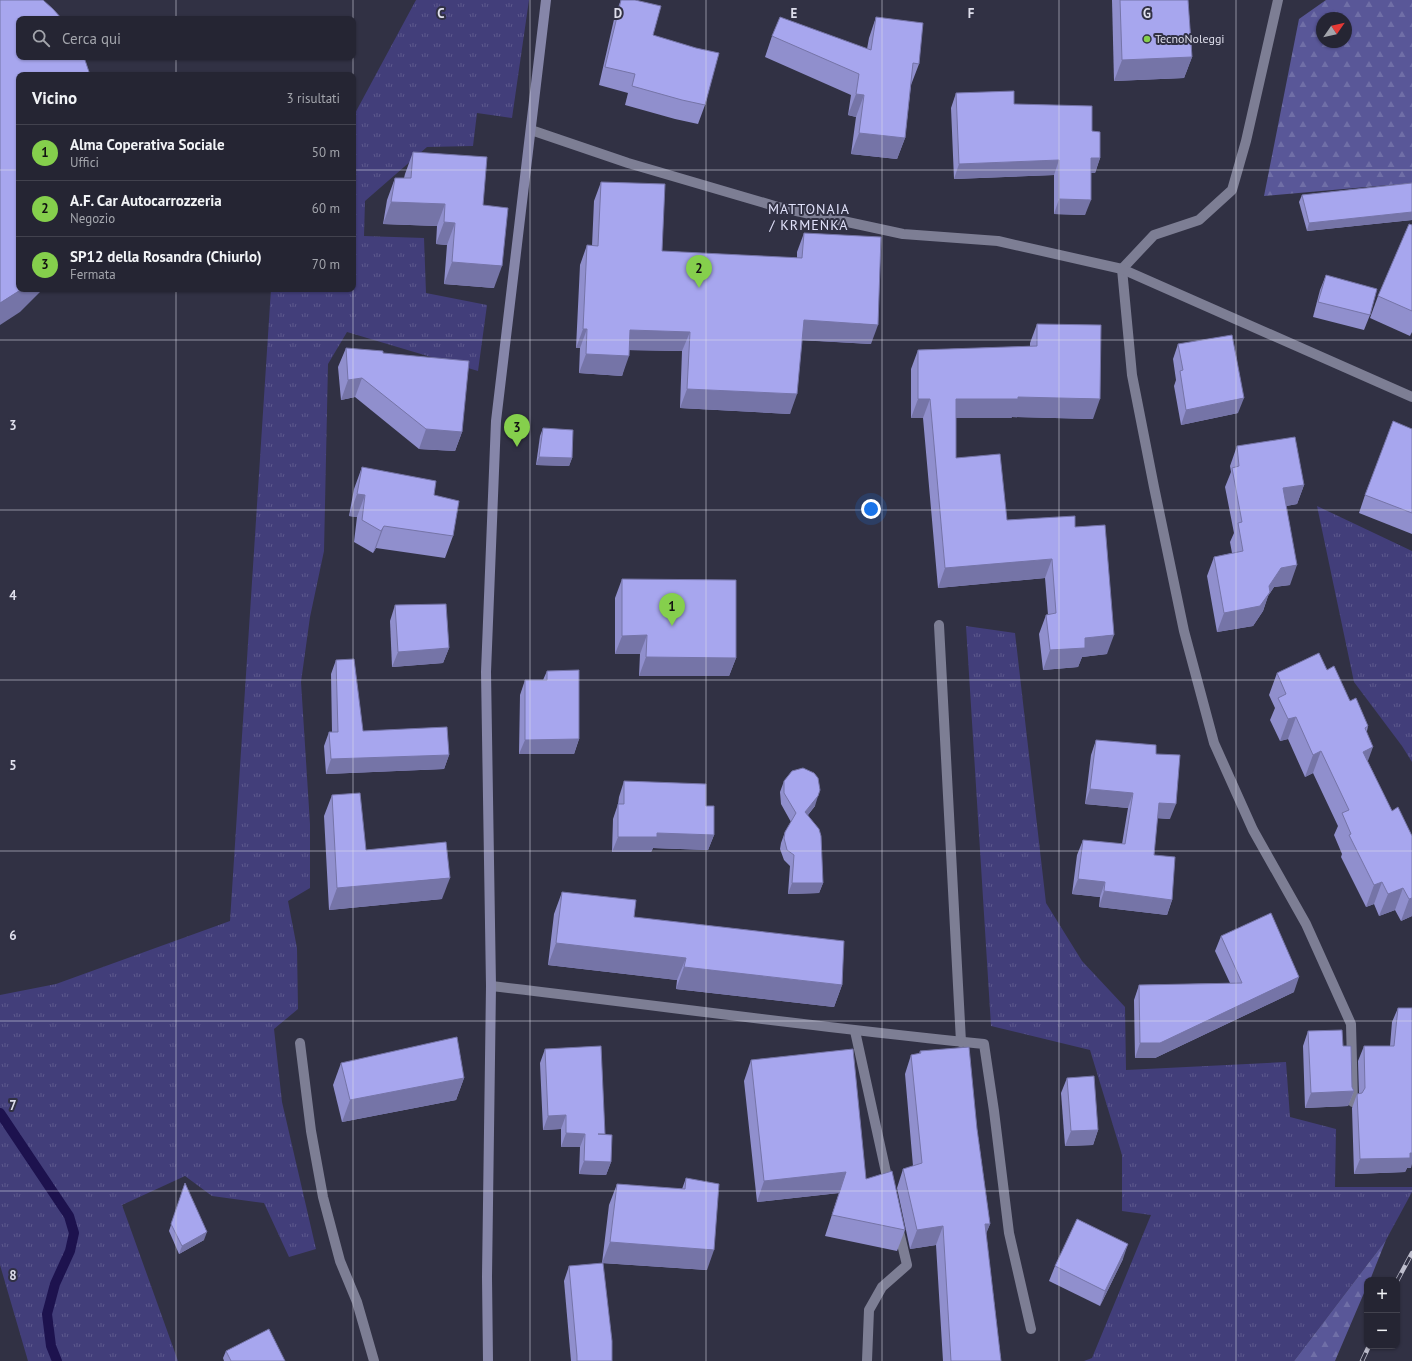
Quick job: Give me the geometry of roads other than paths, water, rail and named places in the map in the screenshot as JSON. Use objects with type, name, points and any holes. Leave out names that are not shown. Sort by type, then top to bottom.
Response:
[{"type":"main road","points":[[488,1361],[487,1277],[491,986],[486,672],[496,421],[546,0]]},
{"type":"street","points":[[1278,0],[1246,141],[1232,190],[1199,220],[1154,235],[1122,269],[1132,375],[1184,631],[1214,743],[1253,830],[1306,924],[1351,1024],[1353,1102]]},
{"type":"street","points":[[531,130],[628,163],[778,207],[903,234],[998,241],[1122,269],[1412,397]]},
{"type":"street","points":[[939,625],[960,1042]]},
{"type":"street","points":[[491,986],[632,1002],[855,1031],[984,1044],[1009,1233],[1031,1330]]},
{"type":"street","points":[[855,1031],[891,1195]]},
{"type":"street","points":[[300,1043],[311,1131],[322,1197],[340,1261],[357,1302],[374,1361]]},
{"type":"street","points":[[867,1361],[869,1310],[882,1287],[907,1265],[896,1219]]},
{"type":"waterway","points":[[0,1113],[69,1216],[74,1233],[70,1251],[55,1284],[47,1314],[51,1346],[57,1361]]},
{"type":"railway","points":[[1399,1277],[1412,1253]]},
{"type":"railway","points":[[1362,1361],[1368,1349]]},
{"type":"place","name":"TecnoNoleggi","points":[[1147,39]]},
{"type":"place","name":"A.F. Car Autocarrozzeria","points":[[699,288]]},
{"type":"place","name":"SP12 della Rosandra (Chiurlo)","points":[[517,447]]},
{"type":"place","name":"Alma Coperativa Sociale","points":[[672,626]]},
{"type":"district","name":"MATTONAIA / KRMENKA","points":[[809,218]]}]
